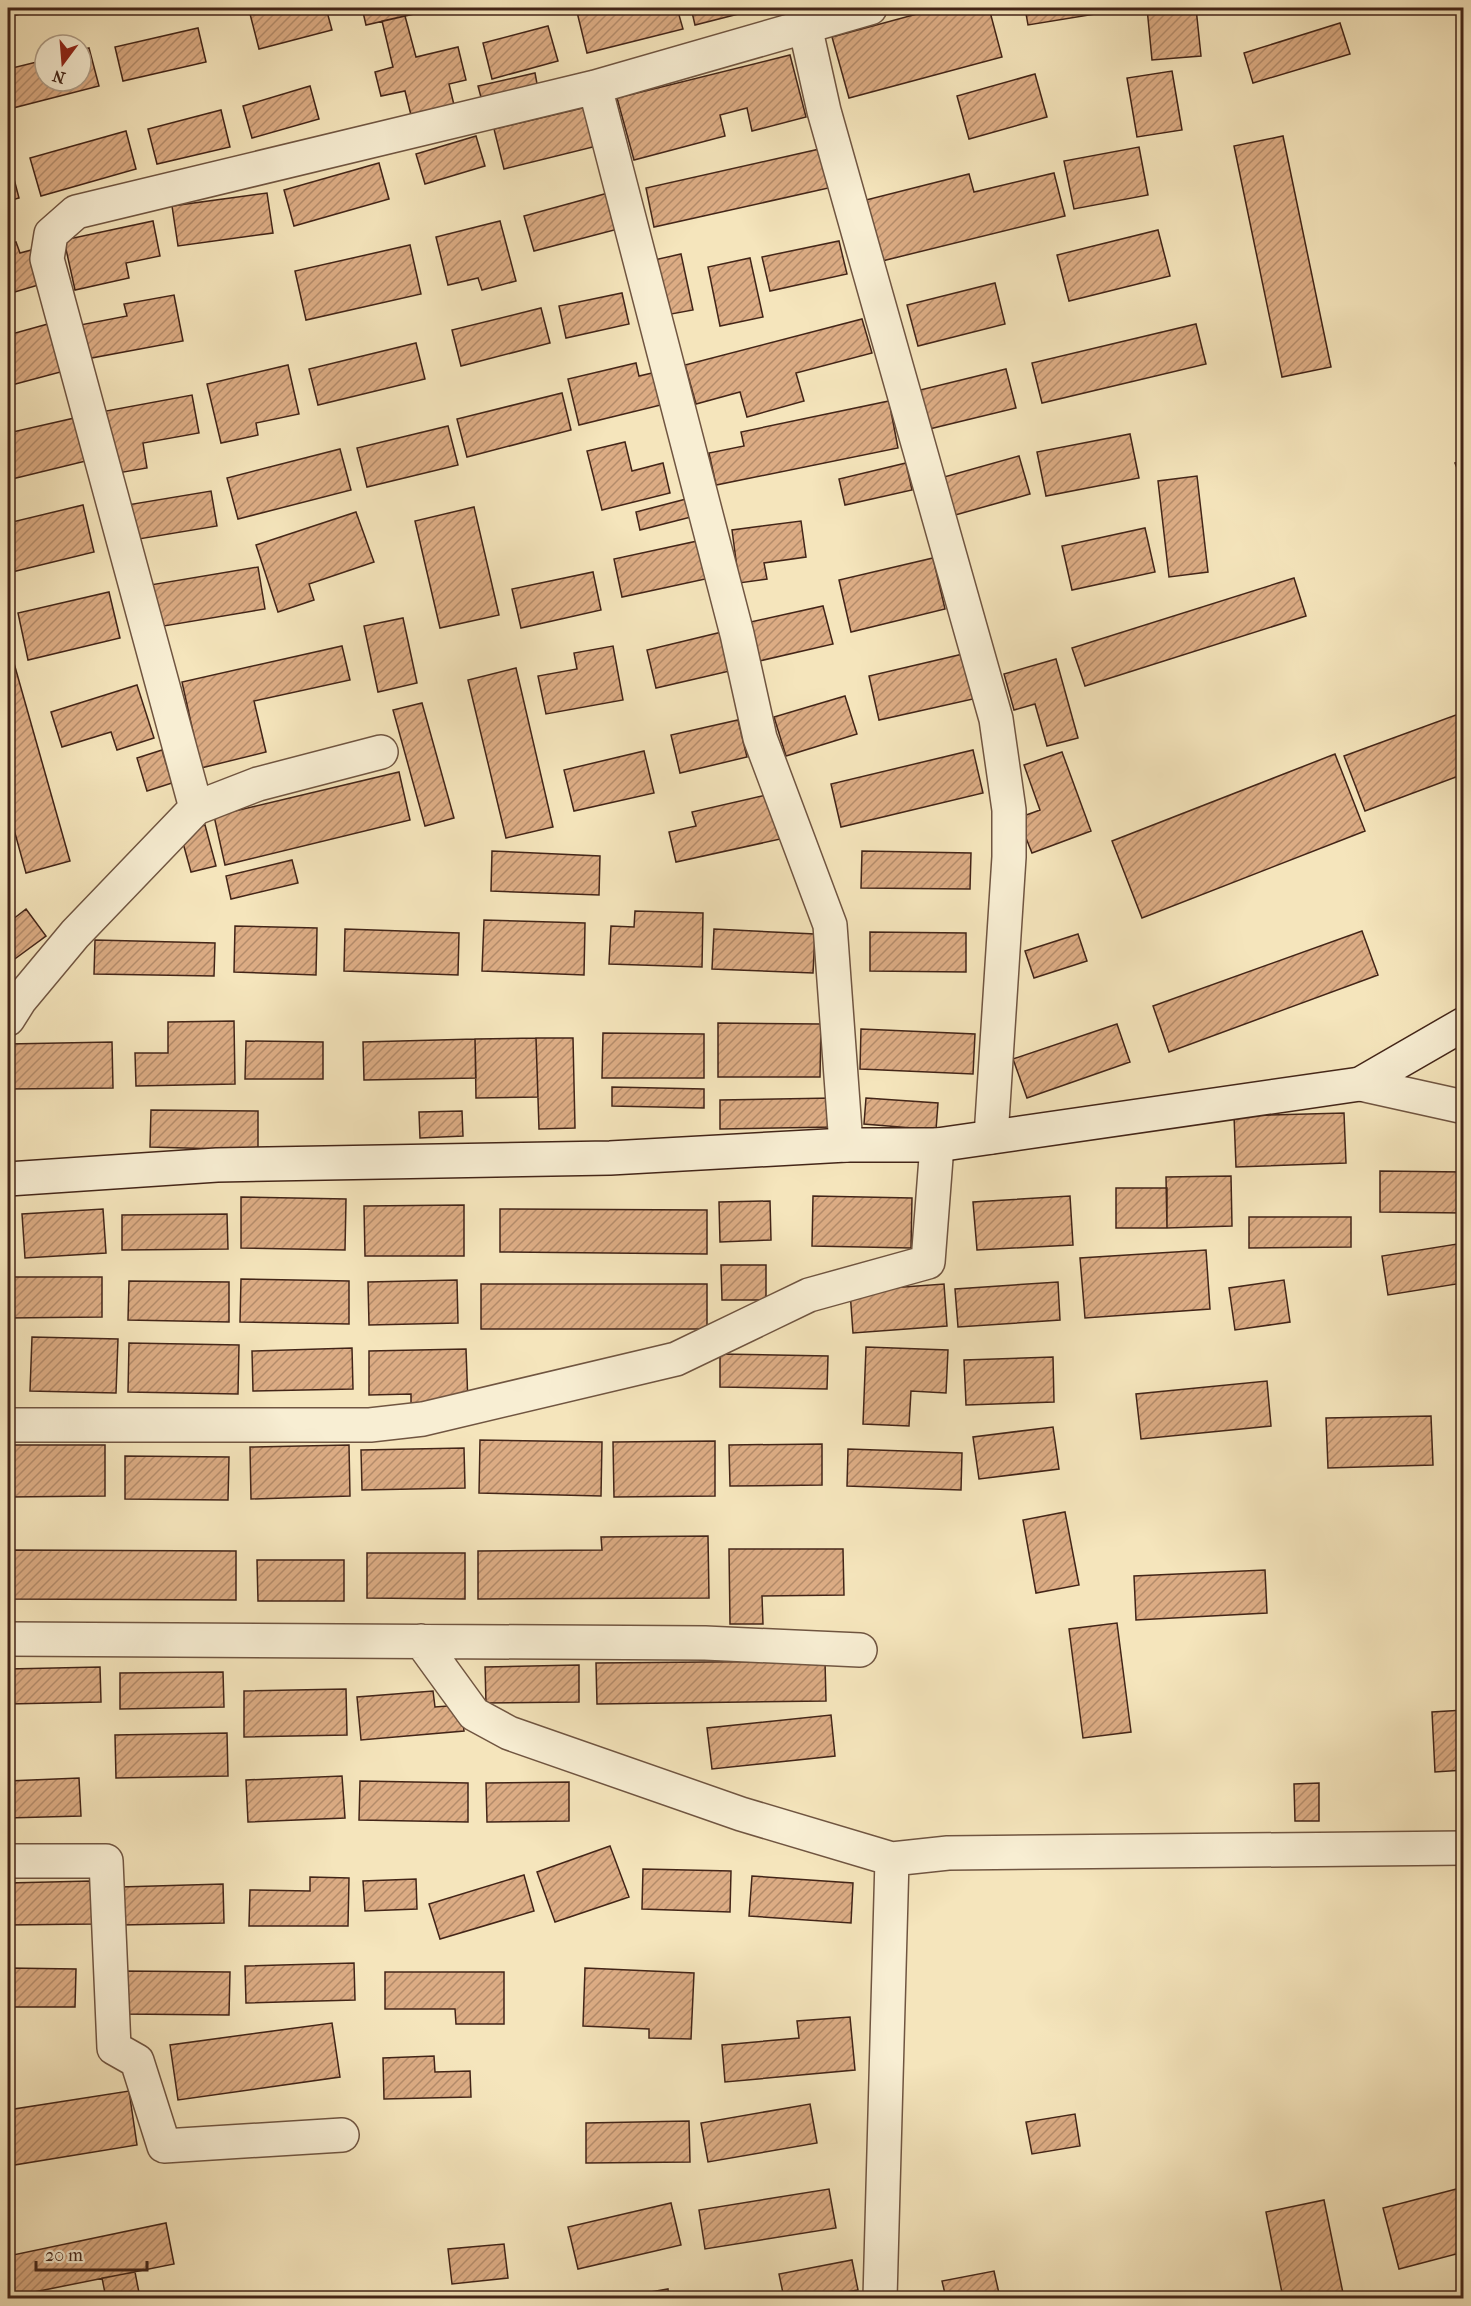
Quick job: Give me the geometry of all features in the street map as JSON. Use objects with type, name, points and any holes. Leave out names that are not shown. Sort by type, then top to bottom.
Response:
[{"type":"street","points":[[196,808],[46,259],[51,234],[76,212],[595,87],[870,8]]},
{"type":"street","points":[[805,26],[824,111],[996,719],[1009,810],[1009,857],[991,1137]]},
{"type":"street","points":[[595,87],[737,634],[760,738],[830,925],[846,1145]]},
{"type":"street","points":[[8,1019],[20,1000],[75,934],[196,808],[258,784],[381,752]]},
{"type":"street","points":[[1360,1084],[1464,1024]]},
{"type":"street","points":[[8,1179],[217,1164],[610,1158],[846,1145],[937,1145],[1360,1084],[1464,1107]]},
{"type":"street","points":[[8,1425],[370,1425],[423,1419],[676,1359],[809,1295],[928,1262],[937,1145]]},
{"type":"street","points":[[8,1639],[705,1643],[860,1650]]},
{"type":"street","points":[[421,1641],[474,1714],[509,1733],[741,1814],[892,1858],[948,1853],[1464,1848]]},
{"type":"street","points":[[880,2298],[892,1858]]},
{"type":"street","points":[[8,1861],[106,1860],[114,2048],[137,2061],[164,2146],[342,2135]]},
{"type":"building","points":[[9,8],[47,8],[11,16]]},
{"type":"building","points":[[326,8],[332,30],[259,49],[249,10]]},
{"type":"building","points":[[362,8],[440,8],[366,25]]},
{"type":"building","points":[[509,8],[539,8],[510,14]]},
{"type":"building","points":[[576,8],[677,8],[683,29],[587,53]]},
{"type":"building","points":[[691,8],[762,8],[695,25]]},
{"type":"building","points":[[939,8],[989,8],[1002,57],[849,98],[832,37]]},
{"type":"building","points":[[1025,8],[1132,8],[1028,25]]},
{"type":"building","points":[[1147,8],[1196,8],[1201,56],[1152,60]]},
{"type":"building","points":[[405,16],[416,57],[458,47],[466,80],[449,84],[454,105],[411,115],[405,91],[381,96],[375,72],[393,67],[382,21]]},
{"type":"building","points":[[1340,23],[1350,54],[1253,83],[1244,53]]},
{"type":"building","points":[[548,26],[558,61],[492,79],[483,43]]},
{"type":"building","points":[[198,28],[206,62],[123,81],[115,47]]},
{"type":"building","points":[[790,55],[806,117],[752,131],[747,108],[720,115],[725,136],[634,160],[617,98]]},
{"type":"building","points":[[33,63],[33,93],[72,93],[13,108],[8,85],[8,69]]},
{"type":"building","points":[[93,63],[99,86],[93,88]]},
{"type":"building","points":[[1172,71],[1182,130],[1137,137],[1127,78]]},
{"type":"building","points":[[535,73],[538,89],[482,101],[478,86]]},
{"type":"building","points":[[1035,74],[1047,117],[969,139],[957,96]]},
{"type":"building","points":[[310,86],[319,119],[252,138],[243,106]]},
{"type":"building","points":[[591,106],[601,145],[504,169],[494,129]]},
{"type":"building","points":[[221,110],[230,147],[157,164],[148,129]]},
{"type":"building","points":[[126,131],[136,169],[41,196],[30,158]]},
{"type":"building","points":[[476,136],[485,166],[425,184],[416,154]]},
{"type":"building","points":[[1283,136],[1331,367],[1282,377],[1234,146]]},
{"type":"building","points":[[1139,147],[1148,195],[1074,209],[1064,161]]},
{"type":"building","points":[[824,148],[833,187],[654,227],[646,188]]},
{"type":"building","points":[[8,161],[19,198],[8,201]]},
{"type":"building","points":[[379,163],[389,199],[294,226],[284,190]]},
{"type":"building","points":[[1054,173],[1065,216],[882,261],[866,200],[969,174],[974,192]]},
{"type":"building","points":[[267,193],[273,233],[178,246],[172,206]]},
{"type":"building","points":[[608,193],[618,229],[534,251],[524,216]]},
{"type":"building","points":[[153,221],[160,256],[126,263],[129,278],[75,290],[64,240]]},
{"type":"building","points":[[500,221],[516,281],[482,290],[478,278],[448,285],[436,237]]},
{"type":"building","points":[[1158,230],[1170,276],[1069,301],[1057,255]]},
{"type":"building","points":[[839,241],[847,274],[770,291],[762,257]]},
{"type":"building","points":[[16,242],[20,253],[35,249],[45,283],[8,294],[8,244]]},
{"type":"building","points":[[410,245],[421,294],[306,320],[295,271]]},
{"type":"building","points":[[681,254],[693,310],[666,315],[654,260]]},
{"type":"building","points":[[750,258],[763,317],[720,326],[708,267]]},
{"type":"building","points":[[995,283],[1005,324],[918,346],[907,305]]},
{"type":"building","points":[[622,293],[629,324],[566,338],[559,306]]},
{"type":"building","points":[[174,295],[183,341],[86,359],[80,325],[127,316],[124,304]]},
{"type":"building","points":[[541,308],[550,343],[461,366],[452,330]]},
{"type":"building","points":[[862,319],[872,353],[796,373],[804,401],[747,417],[740,392],[696,404],[685,365]]},
{"type":"building","points":[[55,322],[68,370],[8,386],[8,335]]},
{"type":"building","points":[[1196,324],[1206,364],[1042,403],[1032,363]]},
{"type":"building","points":[[416,343],[425,379],[318,405],[309,369]]},
{"type":"building","points":[[636,363],[639,376],[661,371],[669,403],[579,425],[568,379]]},
{"type":"building","points":[[288,365],[299,414],[256,423],[258,435],[221,443],[207,384]]},
{"type":"building","points":[[1006,369],[1016,408],[921,431],[912,392]]},
{"type":"building","points":[[562,393],[571,430],[467,457],[457,419]]},
{"type":"building","points":[[192,395],[199,433],[143,443],[147,468],[118,473],[106,411]]},
{"type":"building","points":[[889,401],[898,448],[716,485],[709,453],[744,446],[741,432]]},
{"type":"building","points":[[79,417],[90,460],[8,480],[8,433]]},
{"type":"building","points":[[448,426],[458,465],[367,487],[357,448]]},
{"type":"building","points":[[1130,434],[1139,478],[1046,496],[1037,452]]},
{"type":"building","points":[[625,442],[632,471],[663,463],[670,493],[602,510],[587,451]]},
{"type":"building","points":[[340,449],[351,490],[238,519],[227,478]]},
{"type":"building","points":[[1019,456],[1030,494],[948,517],[937,479]]},
{"type":"building","points":[[1464,460],[1464,486],[1455,463]]},
{"type":"building","points":[[906,463],[912,490],[845,505],[839,479]]},
{"type":"building","points":[[1197,476],[1208,572],[1169,577],[1158,481]]},
{"type":"building","points":[[211,491],[217,526],[133,540],[127,505]]},
{"type":"building","points":[[690,498],[695,516],[640,530],[636,512]]},
{"type":"building","points":[[83,505],[94,552],[8,573],[8,523]]},
{"type":"building","points":[[474,507],[499,615],[440,628],[415,521]]},
{"type":"building","points":[[356,512],[374,562],[309,584],[314,600],[278,612],[256,545]]},
{"type":"building","points":[[801,521],[806,557],[764,563],[767,579],[739,583],[732,530]]},
{"type":"building","points":[[1145,528],[1155,572],[1072,590],[1062,546]]},
{"type":"building","points":[[702,540],[710,578],[622,597],[614,559]]},
{"type":"building","points":[[933,558],[945,609],[851,632],[839,580]]},
{"type":"building","points":[[258,567],[265,609],[158,627],[150,585]]},
{"type":"building","points":[[593,572],[601,610],[521,628],[512,589]]},
{"type":"building","points":[[1294,578],[1306,616],[1085,686],[1072,648]]},
{"type":"building","points":[[109,592],[120,638],[28,660],[18,613]]},
{"type":"building","points":[[823,606],[833,644],[755,662],[746,623]]},
{"type":"building","points":[[403,618],[417,683],[378,692],[364,626]]},
{"type":"building","points":[[726,631],[734,670],[656,688],[647,650]]},
{"type":"building","points":[[8,642],[70,861],[26,873],[8,808]]},
{"type":"building","points":[[342,646],[350,680],[254,701],[266,752],[201,768],[182,682]]},
{"type":"building","points":[[613,646],[623,700],[546,714],[538,676],[577,669],[574,653]]},
{"type":"building","points":[[963,654],[973,699],[879,720],[869,676]]},
{"type":"building","points":[[1056,659],[1078,738],[1047,746],[1035,704],[1014,710],[1004,674]]},
{"type":"building","points":[[516,668],[553,827],[506,838],[468,680]]},
{"type":"building","points":[[137,685],[154,738],[117,750],[111,732],[62,747],[51,712]]},
{"type":"building","points":[[845,696],[857,734],[786,756],[774,717]]},
{"type":"building","points":[[422,703],[454,818],[425,826],[393,710]]},
{"type":"building","points":[[1464,712],[1464,774],[1365,811],[1344,756]]},
{"type":"building","points":[[738,720],[747,757],[680,773],[671,735]]},
{"type":"building","points":[[162,750],[172,783],[147,791],[137,758]]},
{"type":"building","points":[[973,750],[983,793],[841,827],[831,784]]},
{"type":"building","points":[[644,751],[654,793],[574,811],[564,770]]},
{"type":"building","points":[[1062,752],[1091,831],[1032,853],[1018,818],[1040,810],[1024,765]]},
{"type":"building","points":[[1335,754],[1365,831],[1142,918],[1112,841]]},
{"type":"building","points":[[399,772],[410,820],[225,865],[214,816]]},
{"type":"building","points":[[775,793],[785,838],[676,862],[669,832],[696,826],[692,812]]},
{"type":"building","points":[[205,825],[216,866],[191,872],[180,832]]},
{"type":"building","points":[[492,851],[600,856],[599,895],[491,891]]},
{"type":"building","points":[[862,851],[971,853],[970,889],[861,888]]},
{"type":"building","points":[[292,860],[298,883],[231,899],[226,876]]},
{"type":"building","points":[[26,909],[46,936],[12,961],[8,955],[8,923]]},
{"type":"building","points":[[635,911],[703,913],[702,967],[609,964],[611,926],[634,927]]},
{"type":"building","points":[[484,920],[585,923],[584,975],[482,971]]},
{"type":"building","points":[[235,926],[317,928],[316,975],[234,972]]},
{"type":"building","points":[[345,929],[459,933],[458,975],[344,971]]},
{"type":"building","points":[[714,929],[815,934],[813,973],[712,969]]},
{"type":"building","points":[[1362,931],[1378,975],[1169,1052],[1153,1006]]},
{"type":"building","points":[[870,932],[966,933],[966,972],[870,971]]},
{"type":"building","points":[[1078,934],[1087,961],[1034,978],[1025,951]]},
{"type":"building","points":[[95,940],[215,943],[214,976],[94,974]]},
{"type":"building","points":[[234,1021],[235,1084],[136,1086],[135,1053],[168,1053],[168,1022]]},
{"type":"building","points":[[718,1023],[821,1024],[820,1077],[718,1077]]},
{"type":"building","points":[[1117,1024],[1130,1062],[1027,1098],[1013,1059]]},
{"type":"building","points":[[861,1029],[975,1034],[973,1074],[860,1069]]},
{"type":"building","points":[[603,1033],[704,1034],[704,1078],[602,1078]]},
{"type":"building","points":[[536,1038],[538,1097],[476,1098],[475,1039]]},
{"type":"building","points":[[536,1038],[573,1038],[575,1128],[539,1129]]},
{"type":"building","points":[[475,1039],[476,1078],[364,1080],[363,1042]]},
{"type":"building","points":[[246,1041],[323,1042],[323,1079],[245,1079]]},
{"type":"building","points":[[112,1042],[113,1088],[8,1089],[8,1044]]},
{"type":"building","points":[[612,1087],[704,1089],[704,1108],[612,1106]]},
{"type":"building","points":[[833,1098],[834,1127],[720,1129],[720,1100]]},
{"type":"building","points":[[866,1098],[938,1103],[936,1130],[864,1124]]},
{"type":"building","points":[[151,1110],[258,1111],[258,1150],[150,1147]]},
{"type":"building","points":[[462,1111],[463,1136],[420,1138],[419,1112]]},
{"type":"building","points":[[1344,1113],[1346,1163],[1236,1167],[1234,1116]]},
{"type":"building","points":[[1380,1171],[1464,1172],[1464,1213],[1380,1212]]},
{"type":"building","points":[[1231,1176],[1232,1226],[1167,1228],[1166,1177]]},
{"type":"building","points":[[1116,1188],[1167,1188],[1167,1228],[1116,1228]]},
{"type":"building","points":[[813,1196],[912,1198],[911,1248],[812,1246]]},
{"type":"building","points":[[1070,1196],[1073,1245],[977,1250],[973,1202]]},
{"type":"building","points":[[241,1197],[346,1199],[345,1250],[241,1248]]},
{"type":"building","points":[[770,1201],[771,1240],[720,1242],[719,1202]]},
{"type":"building","points":[[464,1205],[464,1256],[365,1256],[364,1206]]},
{"type":"building","points":[[103,1209],[106,1253],[25,1258],[22,1214]]},
{"type":"building","points":[[500,1209],[707,1210],[707,1254],[500,1252]]},
{"type":"building","points":[[227,1214],[228,1249],[122,1250],[122,1215]]},
{"type":"building","points":[[1249,1217],[1351,1217],[1351,1247],[1249,1248]]},
{"type":"building","points":[[1457,1244],[1463,1283],[1388,1295],[1382,1256]]},
{"type":"building","points":[[1206,1250],[1210,1309],[1085,1318],[1080,1258]]},
{"type":"building","points":[[721,1265],[766,1265],[766,1300],[722,1300]]},
{"type":"building","points":[[8,1277],[102,1277],[102,1317],[8,1318]]},
{"type":"building","points":[[241,1279],[349,1281],[349,1324],[240,1322]]},
{"type":"building","points":[[457,1280],[458,1323],[369,1325],[368,1282]]},
{"type":"building","points":[[1284,1280],[1290,1322],[1235,1330],[1229,1288]]},
{"type":"building","points":[[129,1281],[229,1282],[229,1322],[128,1320]]},
{"type":"building","points":[[1058,1282],[1060,1320],[958,1327],[955,1289]]},
{"type":"building","points":[[481,1284],[707,1284],[707,1329],[481,1329]]},
{"type":"building","points":[[944,1284],[947,1326],[853,1333],[850,1291]]},
{"type":"building","points":[[32,1337],[118,1339],[116,1393],[30,1391]]},
{"type":"building","points":[[8,1338],[13,1338],[13,1386],[8,1386]]},
{"type":"building","points":[[129,1343],[239,1345],[238,1394],[128,1392]]},
{"type":"building","points":[[866,1347],[948,1350],[946,1393],[911,1391],[909,1426],[863,1424]]},
{"type":"building","points":[[352,1348],[353,1389],[253,1391],[252,1351]]},
{"type":"building","points":[[466,1349],[468,1404],[411,1405],[411,1394],[369,1395],[369,1351]]},
{"type":"building","points":[[720,1354],[828,1356],[827,1389],[720,1387]]},
{"type":"building","points":[[1053,1357],[1054,1402],[966,1405],[964,1360]]},
{"type":"building","points":[[1267,1381],[1271,1426],[1141,1439],[1136,1394]]},
{"type":"building","points":[[1431,1416],[1433,1465],[1328,1468],[1326,1418]]},
{"type":"building","points":[[1053,1427],[1059,1469],[979,1479],[973,1437]]},
{"type":"building","points":[[480,1440],[602,1442],[601,1496],[479,1493]]},
{"type":"building","points":[[715,1441],[715,1496],[614,1497],[613,1442]]},
{"type":"building","points":[[822,1444],[822,1485],[730,1486],[729,1445]]},
{"type":"building","points":[[8,1445],[105,1445],[105,1496],[8,1497]]},
{"type":"building","points":[[349,1445],[350,1496],[251,1499],[250,1447]]},
{"type":"building","points":[[464,1448],[465,1488],[362,1490],[361,1450]]},
{"type":"building","points":[[848,1449],[962,1453],[961,1490],[847,1486]]},
{"type":"building","points":[[125,1456],[229,1457],[228,1500],[125,1499]]},
{"type":"building","points":[[1065,1512],[1079,1585],[1036,1593],[1023,1520]]},
{"type":"building","points":[[708,1536],[709,1598],[478,1599],[478,1551],[602,1550],[601,1537]]},
{"type":"building","points":[[729,1549],[843,1549],[844,1595],[762,1596],[763,1624],[730,1624]]},
{"type":"building","points":[[8,1550],[236,1551],[236,1600],[8,1599]]},
{"type":"building","points":[[367,1553],[465,1553],[465,1599],[367,1598]]},
{"type":"building","points":[[257,1560],[344,1560],[344,1601],[258,1601]]},
{"type":"building","points":[[1265,1570],[1267,1613],[1136,1620],[1134,1576]]},
{"type":"building","points":[[1117,1623],[1131,1732],[1083,1738],[1069,1629]]},
{"type":"building","points":[[825,1661],[826,1701],[597,1704],[596,1663]]},
{"type":"building","points":[[579,1665],[579,1702],[486,1703],[485,1667]]},
{"type":"building","points":[[100,1667],[101,1702],[8,1704],[8,1669]]},
{"type":"building","points":[[223,1672],[224,1707],[120,1709],[120,1673]]},
{"type":"building","points":[[346,1689],[347,1735],[244,1737],[244,1691]]},
{"type":"building","points":[[433,1691],[435,1707],[461,1705],[464,1731],[361,1740],[357,1697]]},
{"type":"building","points":[[1464,1710],[1464,1770],[1435,1772],[1432,1712]]},
{"type":"building","points":[[831,1715],[835,1756],[712,1769],[707,1728]]},
{"type":"building","points":[[227,1733],[228,1776],[116,1778],[115,1735]]},
{"type":"building","points":[[342,1776],[345,1818],[248,1822],[246,1780]]},
{"type":"building","points":[[79,1778],[81,1816],[8,1818],[8,1781]]},
{"type":"building","points":[[360,1781],[468,1783],[468,1822],[359,1820]]},
{"type":"building","points":[[569,1782],[569,1821],[487,1822],[486,1783]]},
{"type":"building","points":[[1319,1783],[1319,1821],[1295,1821],[1294,1784]]},
{"type":"building","points":[[610,1846],[629,1897],[555,1922],[537,1872]]},
{"type":"building","points":[[643,1869],[731,1871],[730,1912],[642,1909]]},
{"type":"building","points":[[524,1875],[534,1911],[440,1939],[429,1904]]},
{"type":"building","points":[[752,1876],[853,1883],[851,1923],[749,1916]]},
{"type":"building","points":[[310,1877],[349,1878],[348,1926],[249,1926],[250,1890],[310,1891]]},
{"type":"building","points":[[416,1879],[417,1909],[365,1911],[363,1881]]},
{"type":"building","points":[[91,1881],[92,1924],[8,1925],[8,1883]]},
{"type":"building","points":[[223,1884],[224,1923],[121,1925],[120,1887]]},
{"type":"building","points":[[354,1963],[355,2000],[246,2003],[245,1966]]},
{"type":"building","points":[[8,1968],[76,1969],[75,2007],[8,2007]]},
{"type":"building","points":[[585,1968],[694,1973],[691,2039],[649,2038],[649,2029],[583,2026]]},
{"type":"building","points":[[122,1971],[230,1972],[229,2015],[122,2014]]},
{"type":"building","points":[[385,1972],[504,1972],[504,2024],[456,2024],[455,2009],[385,2009]]},
{"type":"building","points":[[850,2017],[855,2070],[725,2082],[722,2045],[799,2038],[797,2021]]},
{"type":"building","points":[[332,2023],[340,2077],[178,2100],[170,2045]]},
{"type":"building","points":[[434,2056],[435,2072],[470,2071],[471,2097],[384,2099],[383,2058]]},
{"type":"building","points":[[129,2091],[137,2145],[8,2166],[8,2110]]},
{"type":"building","points":[[810,2104],[817,2143],[708,2162],[701,2123]]},
{"type":"building","points":[[1075,2114],[1080,2146],[1032,2154],[1026,2122]]},
{"type":"building","points":[[689,2121],[690,2162],[586,2163],[586,2123]]},
{"type":"building","points":[[1464,2187],[1464,2252],[1399,2269],[1383,2208]]},
{"type":"building","points":[[829,2189],[836,2228],[705,2249],[699,2210]]},
{"type":"building","points":[[1324,2200],[1344,2298],[1283,2298],[1266,2212]]},
{"type":"building","points":[[671,2203],[681,2245],[578,2269],[568,2227]]},
{"type":"building","points":[[166,2223],[174,2264],[14,2296],[8,2256]]},
{"type":"building","points":[[504,2244],[508,2278],[452,2284],[448,2249]]},
{"type":"building","points":[[852,2260],[858,2290],[810,2298],[784,2298],[779,2274]]},
{"type":"building","points":[[994,2271],[1000,2298],[946,2298],[942,2281]]},
{"type":"building","points":[[135,2272],[140,2298],[106,2298],[102,2278]]},
{"type":"building","points":[[668,2289],[669,2298],[617,2298]]}]
